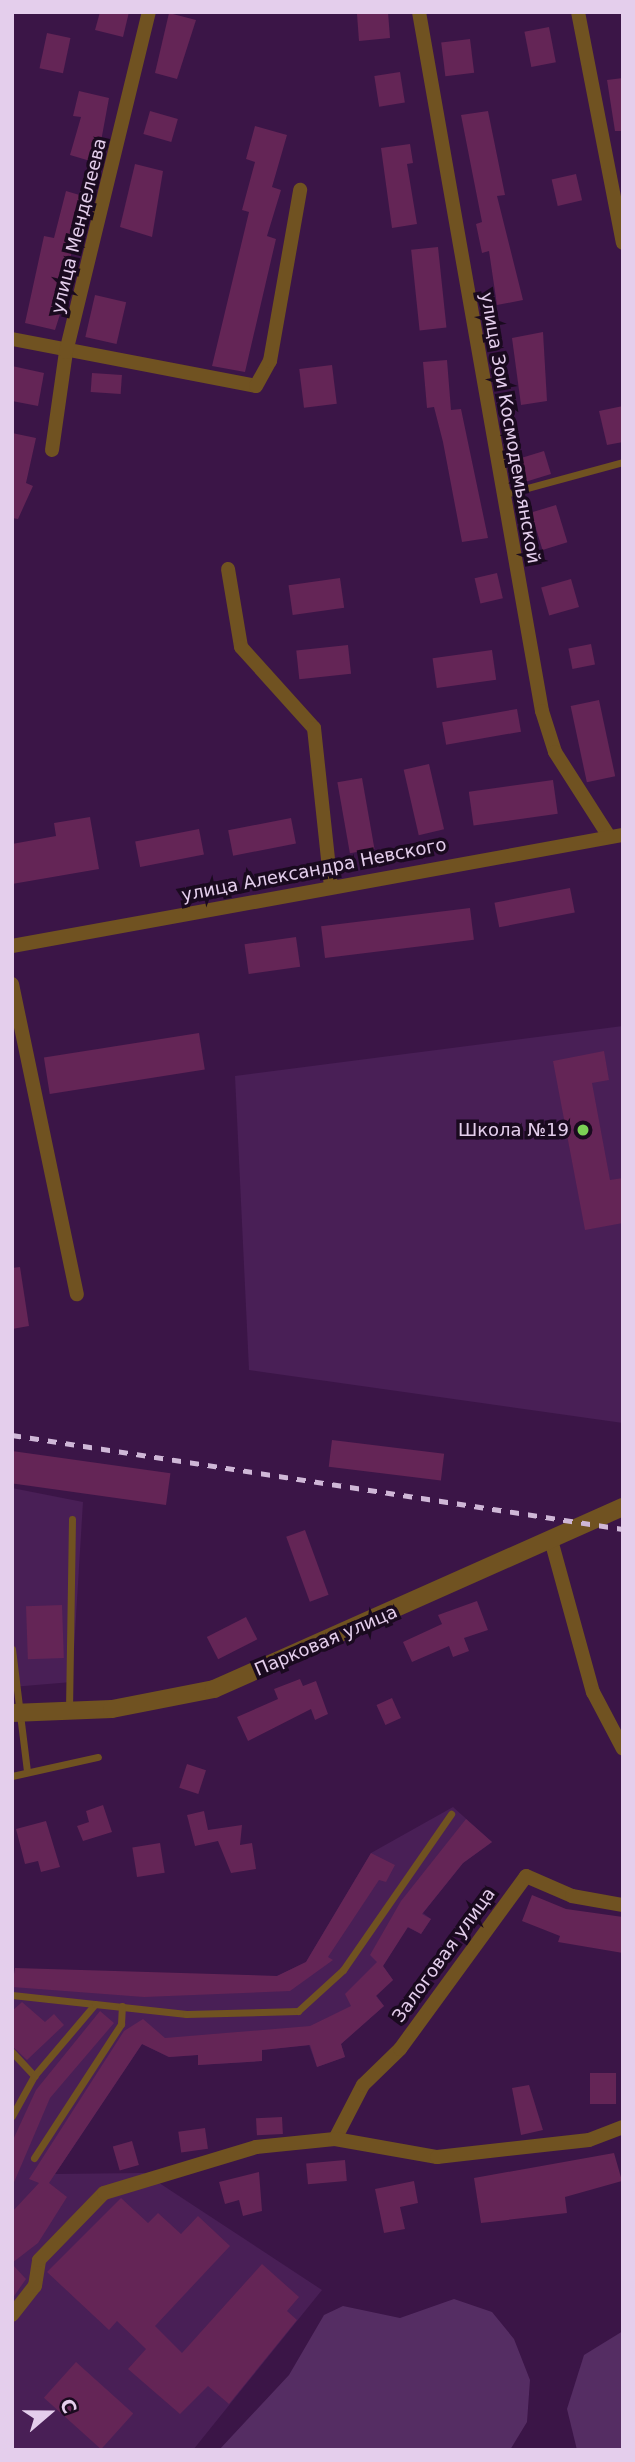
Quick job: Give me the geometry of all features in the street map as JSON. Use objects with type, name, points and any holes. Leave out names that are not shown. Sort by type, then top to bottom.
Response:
[{"type":"street","name":"улица Менделеева","points":[[52,450],[66,352],[149,12]]},
{"type":"street","name":"улица Зои Космодемьянской","points":[[419,12],[501,496],[555,752],[615,835]]},
{"type":"street","points":[[578,12],[623,243]]},
{"type":"street","points":[[12,339],[66,352],[256,386],[270,361],[300,190]]},
{"type":"street","points":[[228,569],[241,647],[314,728],[331,886]]},
{"type":"street","name":"улица Александра Невского","points":[[12,946],[615,835]]},
{"type":"street","points":[[12,984],[77,1294]]},
{"type":"street","name":"Парковая улица","points":[[16,1712],[69,1711],[177,1701],[214,1689],[623,1507]]},
{"type":"street","points":[[551,1540],[593,1692],[623,1749]]},
{"type":"street","name":"Залоговая улица","points":[[335,2139],[363,2085],[400,2049],[526,1876],[572,1896],[623,1905]]},
{"type":"street","points":[[12,2315],[35,2286],[39,2260],[104,2193],[256,2147],[335,2139],[437,2157],[589,2140],[623,2127]]},
{"type":"lane","points":[[501,496],[623,461]]},
{"type":"lane","points":[[69,1711],[72,1519]]},
{"type":"lane","points":[[12,1648],[16,1712],[27,1772]]},
{"type":"lane","points":[[12,1776],[98,1757]]},
{"type":"lane","points":[[12,1994],[186,2014],[298,2011],[343,1970],[451,1814]]},
{"type":"lane","points":[[12,2116],[34,2076],[95,2004]]},
{"type":"lane","points":[[34,2158],[121,2024],[122,2006]]},
{"type":"lane","points":[[12,2052],[34,2076]]},
{"type":"shaded area","points":[[623,1026],[623,1423],[249,1370],[235,1076]]},
{"type":"shaded area","points":[[12,1488],[83,1502],[72,1682],[12,1687]]},
{"type":"shaded area","points":[[453,1807],[492,1842],[463,1863],[423,1913],[431,1919],[421,1934],[407,1927],[383,1966],[393,1980],[376,1995],[384,2006],[341,2044],[345,2057],[317,2067],[309,2045],[262,2050],[262,2061],[198,2065],[198,2055],[169,2057],[142,2044],[55,2174],[144,2173],[322,2290],[193,2450],[12,2450],[12,1973],[277,1976],[306,1962],[371,1853]]},
{"type":"shaded area","points":[[454,2299],[492,2312],[514,2339],[530,2380],[527,2422],[510,2450],[219,2450],[289,2375],[324,2315],[343,2306],[400,2318]]},
{"type":"shaded area","points":[[623,2331],[623,2450],[577,2450],[567,2409],[584,2355]]},
{"type":"building","points":[[100,12],[129,12],[123,37],[95,30]]},
{"type":"building","points":[[388,12],[390,38],[359,41],[357,14]]},
{"type":"building","points":[[169,13],[196,20],[177,79],[155,73]]},
{"type":"building","points":[[549,27],[556,62],[531,67],[524,32]]},
{"type":"building","points":[[47,33],[70,38],[63,73],[40,68]]},
{"type":"building","points":[[470,39],[474,73],[445,76],[441,43]]},
{"type":"building","points":[[400,72],[405,103],[379,107],[374,76]]},
{"type":"building","points":[[623,78],[623,131],[615,131],[607,80]]},
{"type":"building","points":[[79,91],[109,98],[97,163],[70,155],[81,117],[73,116]]},
{"type":"building","points":[[150,111],[178,119],[171,142],[143,134]]},
{"type":"building","points":[[488,111],[505,195],[497,196],[523,300],[497,305],[489,251],[482,253],[476,224],[482,222],[461,115]]},
{"type":"building","points":[[255,126],[287,135],[272,187],[281,190],[267,236],[276,239],[245,372],[212,366],[249,212],[242,210],[255,162],[246,159]]},
{"type":"building","points":[[410,144],[413,163],[407,164],[417,224],[392,228],[381,148]]},
{"type":"building","points":[[135,164],[163,171],[152,237],[120,227]]},
{"type":"building","points":[[576,174],[582,200],[558,206],[552,180]]},
{"type":"building","points":[[66,191],[83,196],[69,265],[75,267],[55,330],[25,323],[44,236],[54,238]]},
{"type":"building","points":[[438,247],[446,328],[420,330],[411,250]]},
{"type":"building","points":[[95,295],[126,302],[117,344],[85,337]]},
{"type":"building","points":[[543,332],[547,401],[521,405],[512,338]]},
{"type":"building","points":[[447,360],[451,410],[461,409],[488,538],[462,542],[434,407],[427,408],[423,362]]},
{"type":"building","points":[[332,365],[337,404],[304,408],[299,369]]},
{"type":"building","points":[[12,366],[44,373],[38,406],[12,401]]},
{"type":"building","points":[[92,373],[122,375],[121,394],[91,392]]},
{"type":"building","points":[[623,406],[623,442],[607,445],[599,411]]},
{"type":"building","points":[[12,433],[36,438],[26,483],[33,486],[18,519],[12,518]]},
{"type":"building","points":[[544,451],[551,474],[518,484],[511,461]]},
{"type":"building","points":[[556,505],[567,542],[543,550],[531,513]]},
{"type":"building","points":[[497,573],[503,598],[480,604],[475,578]]},
{"type":"building","points":[[340,578],[344,608],[293,615],[289,585]]},
{"type":"building","points":[[571,579],[579,607],[549,615],[541,588]]},
{"type":"building","points":[[591,644],[595,665],[572,669],[568,648]]},
{"type":"building","points":[[348,645],[351,674],[299,679],[296,650]]},
{"type":"building","points":[[492,650],[496,680],[437,688],[433,658]]},
{"type":"building","points":[[599,700],[615,776],[587,782],[571,706]]},
{"type":"building","points":[[517,709],[521,732],[446,745],[442,722]]},
{"type":"building","points":[[429,764],[444,829],[419,835],[404,770]]},
{"type":"building","points":[[362,778],[375,849],[350,853],[337,782]]},
{"type":"building","points":[[553,780],[558,814],[474,825],[469,792]]},
{"type":"building","points":[[90,817],[99,869],[12,884],[12,844],[56,836],[54,823]]},
{"type":"building","points":[[291,818],[296,844],[233,856],[228,830]]},
{"type":"building","points":[[199,829],[204,855],[140,867],[135,841]]},
{"type":"building","points":[[570,888],[575,913],[499,927],[494,903]]},
{"type":"building","points":[[470,908],[474,940],[325,958],[321,926]]},
{"type":"building","points":[[296,937],[300,967],[249,974],[245,944]]},
{"type":"building","points":[[199,1033],[205,1070],[50,1094],[44,1058]]},
{"type":"building","name":"Школа №19","points":[[604,1051],[609,1080],[592,1083],[610,1180],[623,1178],[623,1223],[585,1230],[553,1061]]},
{"type":"building","points":[[20,1267],[29,1326],[12,1329],[12,1268]]},
{"type":"building","points":[[332,1440],[444,1454],[441,1481],[329,1467]]},
{"type":"building","points":[[12,1451],[170,1473],[166,1505],[12,1483]]},
{"type":"building","points":[[305,1530],[329,1595],[310,1602],[286,1537]]},
{"type":"building","points":[[477,1601],[488,1630],[464,1638],[469,1651],[453,1657],[449,1646],[412,1662],[403,1642],[442,1624],[438,1615]]},
{"type":"building","points":[[62,1605],[64,1658],[28,1659],[26,1606]]},
{"type":"building","points":[[246,1617],[257,1639],[218,1659],[207,1637]]},
{"type":"building","points":[[300,1679],[303,1686],[316,1681],[328,1714],[315,1720],[311,1709],[248,1741],[237,1717],[278,1699],[274,1689]]},
{"type":"building","points":[[392,1698],[401,1718],[385,1725],[376,1705]]},
{"type":"building","points":[[187,1764],[206,1770],[198,1794],[179,1788]]},
{"type":"building","points":[[103,1805],[112,1832],[83,1841],[77,1826],[89,1822],[86,1811]]},
{"type":"building","points":[[204,1811],[208,1830],[242,1825],[240,1845],[252,1843],[256,1869],[231,1873],[218,1841],[195,1846],[187,1815]]},
{"type":"building","points":[[466,1819],[492,1842],[463,1863],[422,1914],[431,1919],[421,1934],[408,1927],[383,1966],[393,1980],[376,1996],[384,2006],[341,2044],[345,2057],[317,2067],[310,2045],[262,2050],[262,2061],[198,2065],[198,2055],[169,2057],[142,2044],[49,2183],[67,2197],[38,2243],[12,2263],[12,2212],[39,2183],[29,2179],[124,2031],[143,2019],[165,2038],[310,2026],[351,2006],[345,1994],[377,1962],[370,1955],[401,1901]]},
{"type":"building","points":[[46,1821],[60,1867],[41,1872],[38,1861],[25,1864],[16,1829]]},
{"type":"building","points":[[160,1843],[165,1873],[137,1877],[132,1847]]},
{"type":"building","points":[[371,1853],[395,1865],[386,1882],[379,1880],[328,1957],[333,1960],[290,1991],[144,1997],[12,1987],[15,1968],[277,1976],[306,1962]]},
{"type":"building","points":[[532,1895],[566,1909],[623,1917],[623,1953],[558,1942],[560,1936],[522,1921]]},
{"type":"building","points":[[22,2002],[45,2022],[54,2014],[64,2025],[27,2060],[12,2046],[12,2011]]},
{"type":"building","points":[[100,2011],[114,2023],[50,2098],[12,2187],[12,2142],[36,2090]]},
{"type":"building","points":[[590,2073],[616,2073],[616,2104],[590,2104]]},
{"type":"building","points":[[529,2085],[543,2130],[521,2135],[512,2088]]},
{"type":"building","points":[[282,2117],[283,2134],[257,2135],[256,2118]]},
{"type":"building","points":[[205,2128],[208,2149],[181,2153],[178,2132]]},
{"type":"building","points":[[132,2141],[139,2165],[120,2171],[113,2147]]},
{"type":"building","points":[[614,2153],[622,2181],[565,2197],[567,2213],[481,2223],[474,2178]]},
{"type":"building","points":[[345,2160],[347,2181],[308,2184],[306,2163]]},
{"type":"building","points":[[259,2172],[262,2211],[243,2216],[239,2200],[225,2204],[219,2182]]},
{"type":"building","points":[[414,2181],[418,2203],[400,2207],[405,2229],[384,2233],[375,2189]]},
{"type":"building","points":[[121,2198],[148,2223],[158,2213],[181,2234],[198,2216],[230,2246],[155,2326],[182,2353],[262,2264],[299,2297],[287,2311],[297,2320],[229,2404],[208,2386],[180,2414],[128,2369],[146,2349],[117,2321],[109,2330],[47,2272]]},
{"type":"building","points":[[12,2264],[26,2279],[12,2299]]},
{"type":"building","points":[[76,2362],[133,2414],[101,2449],[44,2398]]},
{"type":"railway","points":[[12,1435],[623,1529]]},
{"type":"place","name":"Школа №19","points":[[583,1130]]}]
